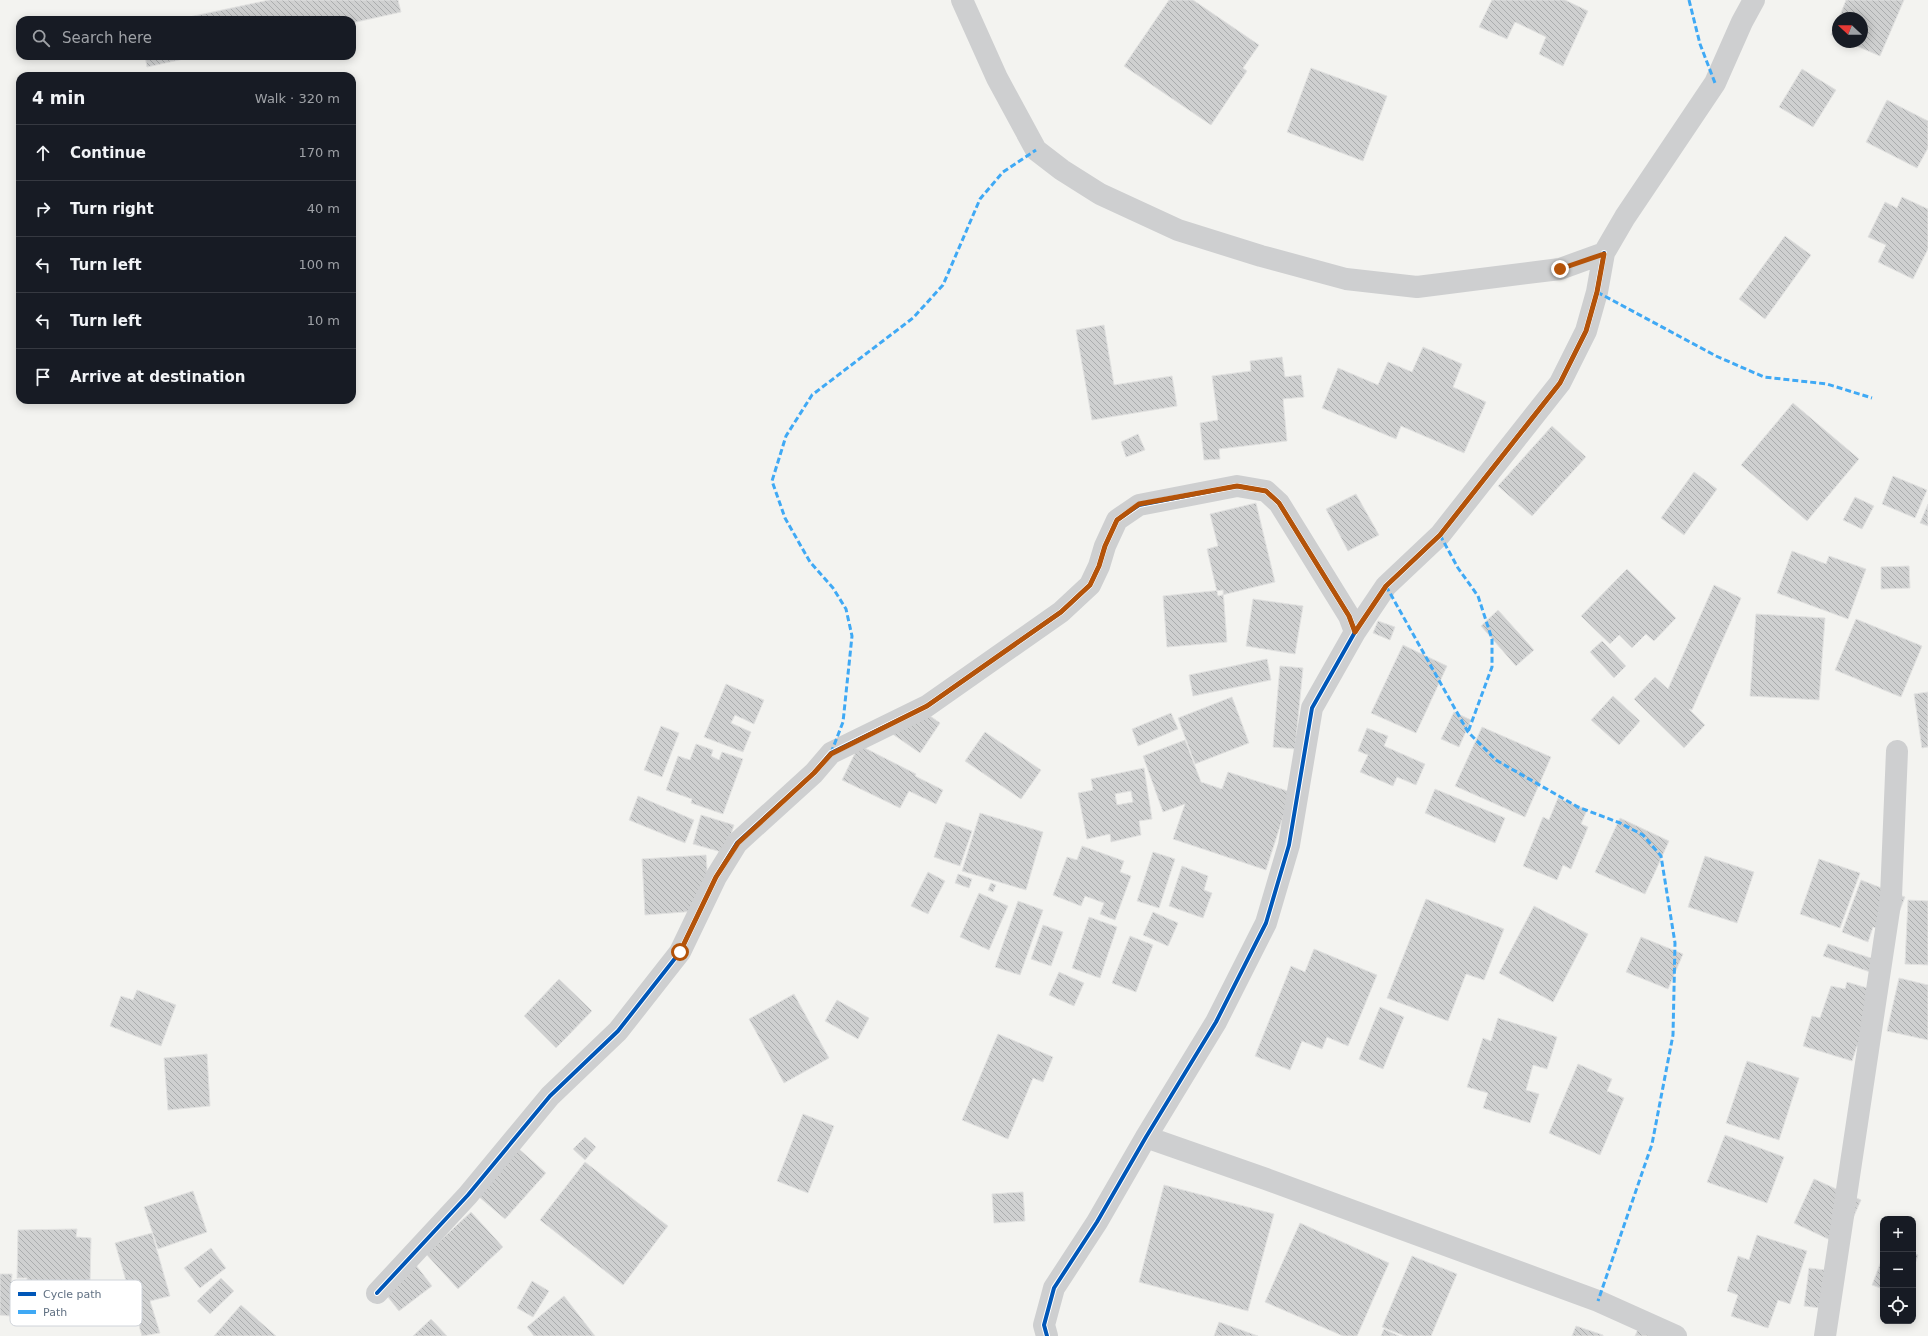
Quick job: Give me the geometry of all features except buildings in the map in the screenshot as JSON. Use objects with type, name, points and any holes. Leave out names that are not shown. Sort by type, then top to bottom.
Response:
[{"type":"street","points":[[962,0],[997,78],[1036,150],[1062,170],[1100,194],[1178,230],[1261,256],[1346,279],[1417,287],[1560,269],[1604,254]]},
{"type":"street","points":[[1041,1332],[1054,1288],[1097,1222],[1146,1136],[1216,1022],[1266,923],[1289,845],[1312,708],[1355,632],[1386,586],[1440,535],[1560,383],[1586,331],[1597,292],[1604,254],[1625,217],[1715,83],[1742,22],[1754,0]]},
{"type":"street","points":[[377,1293],[468,1195],[550,1096],[618,1031],[680,952],[716,877],[738,843],[814,773],[831,754],[927,706],[1061,612],[1090,585],[1117,520],[1139,504],[1237,486],[1266,491],[1279,503],[1349,616],[1355,632]]},
{"type":"street","points":[[1825,1336],[1891,897],[1897,751]]},
{"type":"street","points":[[1146,1136],[1266,1178],[1598,1301],[1676,1336]]},
{"type":"marked path","points":[[1689,0],[1700,44],[1715,83]]},
{"type":"marked path","points":[[831,753],[843,722],[852,636],[846,609],[833,588],[810,562],[785,518],[772,481],[786,436],[812,395],[913,318],[943,285],[980,199],[1003,172],[1036,150]]},
{"type":"marked path","points":[[1597,292],[1716,356],[1764,377],[1827,384],[1872,398]]},
{"type":"marked path","points":[[1440,535],[1458,568],[1478,596],[1492,639],[1492,667],[1468,732]]},
{"type":"marked path","points":[[1386,586],[1468,732],[1496,760],[1578,807],[1620,823],[1643,835],[1661,856],[1675,943],[1673,1035],[1652,1144],[1598,1301]]},
{"type":"cycle path","points":[[1047,1336],[1044,1325],[1054,1288],[1097,1222],[1146,1137],[1216,1022],[1266,923],[1289,845],[1312,708],[1355,632],[1386,586],[1440,535],[1560,383],[1586,331],[1597,292],[1604,253]]},
{"type":"cycle path","points":[[377,1293],[468,1195],[550,1096],[618,1031],[680,952],[716,877],[737,843],[814,773],[831,753],[927,706],[1061,612],[1090,585],[1117,520],[1139,505],[1237,486],[1266,491],[1279,503],[1349,616],[1355,632]]},
{"type":"route","points":[[680,952],[716,877],[738,843],[814,773],[831,754],[927,706],[1061,612],[1090,585],[1117,520],[1139,504],[1237,486],[1266,491],[1279,503],[1349,616],[1355,632],[1386,586],[1440,535],[1560,383],[1586,331],[1597,292],[1604,254],[1560,269]]}]
